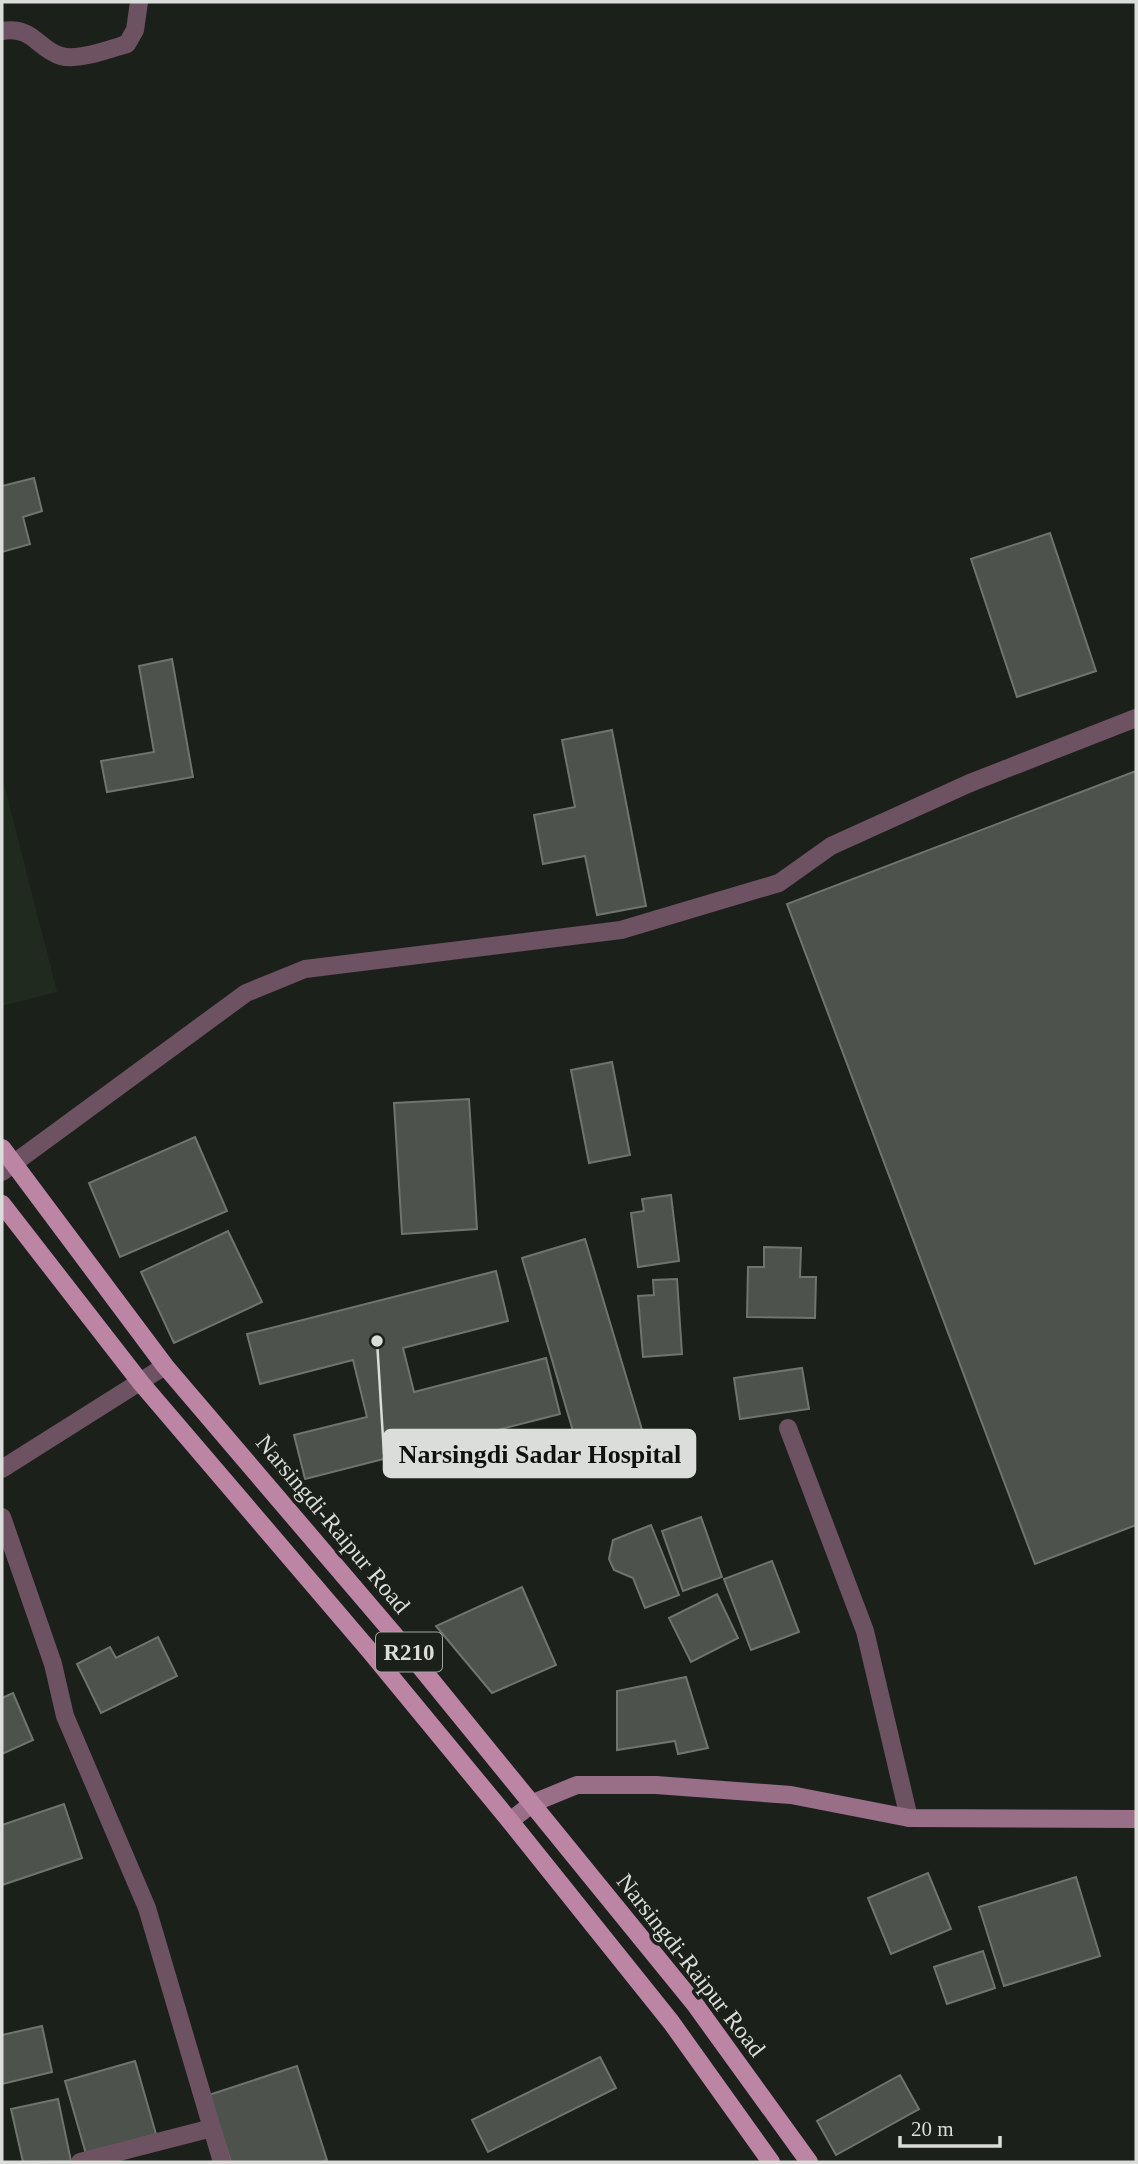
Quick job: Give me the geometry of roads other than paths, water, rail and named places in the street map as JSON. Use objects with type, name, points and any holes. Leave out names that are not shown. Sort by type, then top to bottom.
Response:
[{"type":"main road","name":"Narsingdi-Raipur Road","points":[[5,1161],[165,1366],[392,1632],[694,2003],[809,2162]]},
{"type":"main road","name":"Narsingdi-Raipur Road","points":[[2,1204],[141,1383],[369,1650],[510,1821],[671,2022],[771,2162]]},
{"type":"street","points":[[2,31],[12,29],[35,37],[48,50],[63,57],[87,55],[127,44],[135,30],[139,2]]},
{"type":"street","points":[[5,1161],[246,993],[305,969],[621,930],[740,895],[779,883],[831,846],[957,789],[1136,718]]},
{"type":"street","points":[[2,1469],[165,1366]]},
{"type":"street","points":[[788,1428],[865,1631],[909,1818]]},
{"type":"street","points":[[2,1517],[53,1664],[65,1716],[147,1908],[222,2162]]},
{"type":"street","points":[[510,1821],[533,1803],[577,1785],[656,1785],[791,1795],[909,1818],[1136,1819]]},
{"type":"street","points":[[80,2162],[212,2128]]},
{"type":"place","name":"Narsingdi Sadar Hospital","points":[[377,1341]]}]
